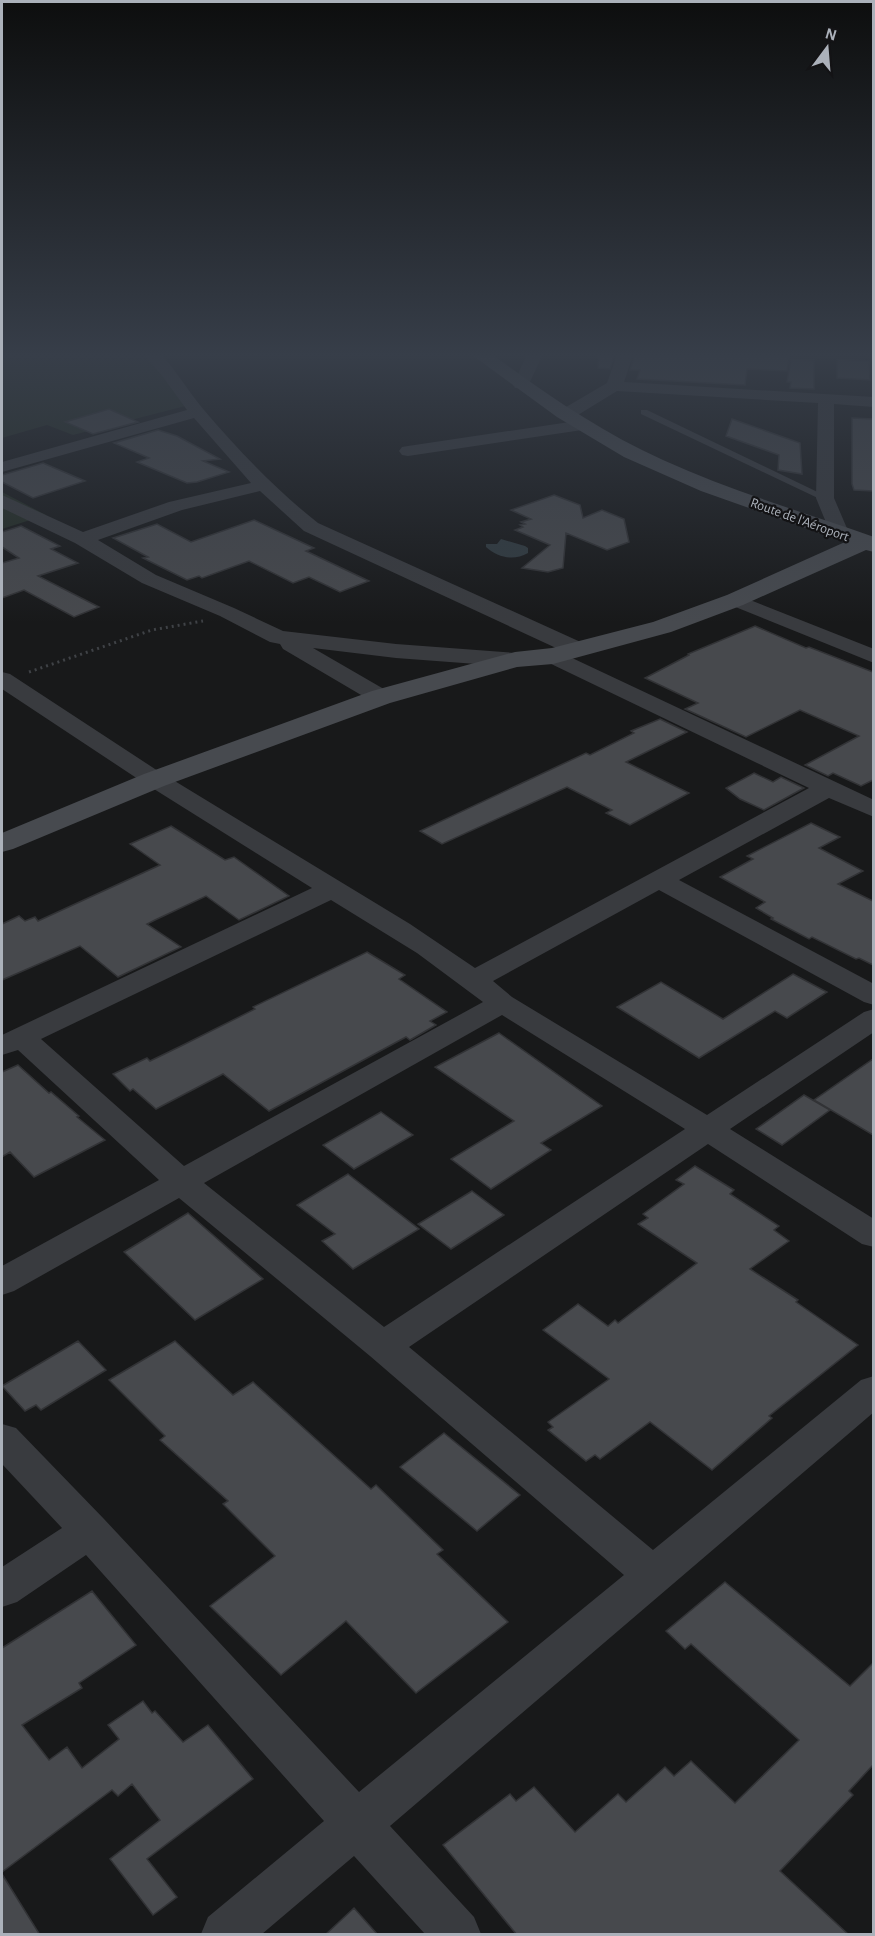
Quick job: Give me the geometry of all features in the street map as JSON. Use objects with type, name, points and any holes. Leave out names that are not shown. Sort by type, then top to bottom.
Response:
[{"type":"street","points":[[2,467],[89,442]]},
{"type":"street","points":[[225,442],[285,507],[311,527],[577,649]]},
{"type":"street","points":[[408,452],[458,442]]},
{"type":"street","name":"Route de l'Aéroport","points":[[611,442],[656,465],[869,544]]},
{"type":"street","points":[[826,442],[825,498],[840,533]]},
{"type":"street","points":[[82,539],[176,506],[264,485]]},
{"type":"street","points":[[2,501],[82,539],[149,579],[227,612],[278,637],[381,697]]},
{"type":"street","points":[[2,843],[154,780],[381,697],[515,660],[553,656],[662,627],[735,600],[869,544]]},
{"type":"street","points":[[735,600],[873,657]]},
{"type":"street","points":[[278,637],[374,649],[515,660]]},
{"type":"street","points":[[553,656],[873,810]]},
{"type":"street","points":[[2,680],[154,780],[332,889],[474,980],[502,1003],[709,1130],[873,1235]]},
{"type":"street","points":[[474,980],[828,788]]},
{"type":"street","points":[[658,879],[873,996]]},
{"type":"street","points":[[332,889],[11,1042],[383,1346],[653,1575]]},
{"type":"street","points":[[2,1282],[502,1003]]},
{"type":"street","points":[[383,1346],[709,1130],[873,1018]]},
{"type":"street","points":[[225,1935],[873,1390]]},
{"type":"street","points":[[2,1439],[90,1531],[457,1935]]},
{"type":"street","points":[[2,1589],[90,1531]]},
{"type":"lane","points":[[708,442],[825,498]]},
{"type":"path","points":[[2,680],[152,630],[206,621]]},
{"type":"shaded area","points":[[2,492],[46,515],[2,529]]},
{"type":"shaded area","points":[[501,539],[525,546],[528,548],[528,553],[512,558],[496,554],[486,547],[486,544],[497,544]]},
{"type":"building","points":[[189,442],[220,459],[203,461],[229,472],[187,483],[137,462],[149,458],[114,443]]},
{"type":"building","points":[[744,442],[800,443],[802,474],[778,470],[779,455]]},
{"type":"building","points":[[852,442],[873,442],[873,491],[854,490]]},
{"type":"building","points":[[43,463],[85,481],[33,498],[2,482],[2,475]]},
{"type":"building","points":[[554,495],[580,505],[583,518],[602,510],[624,519],[629,542],[607,550],[566,533],[563,568],[548,572],[522,568],[550,545],[515,530],[523,527],[520,525],[525,524],[521,522],[531,519],[511,510]]},
{"type":"building","points":[[254,520],[314,548],[306,551],[369,581],[340,592],[309,577],[293,583],[249,561],[202,578],[199,576],[187,580],[143,558],[148,557],[113,538],[157,524],[191,542]]},
{"type":"building","points":[[21,526],[60,546],[51,549],[78,563],[38,576],[99,607],[74,617],[24,590],[2,598],[2,563],[19,558],[2,547],[2,532]]},
{"type":"building","points":[[755,626],[806,648],[809,647],[873,672],[873,780],[861,786],[833,773],[828,776],[805,765],[859,736],[800,710],[746,737],[685,709],[698,703],[645,678],[688,654]]},
{"type":"building","points":[[660,719],[687,732],[626,762],[689,793],[630,825],[606,813],[612,810],[567,787],[442,844],[420,831],[586,753],[590,755],[634,733],[631,731]]},
{"type":"building","points":[[754,773],[773,782],[781,777],[804,788],[764,810],[740,799],[726,788]]},
{"type":"building","points":[[811,823],[840,837],[819,848],[863,871],[838,884],[873,901],[873,965],[812,937],[809,939],[771,919],[773,918],[756,908],[765,902],[720,877],[753,859],[747,856]]},
{"type":"building","points":[[171,826],[225,860],[234,857],[289,896],[239,920],[206,896],[155,920],[147,924],[181,947],[118,977],[80,946],[2,980],[2,924],[19,916],[25,921],[35,917],[38,921],[160,865],[130,844]]},
{"type":"building","points":[[367,952],[405,975],[399,979],[447,1012],[430,1021],[436,1025],[410,1040],[406,1037],[269,1111],[223,1074],[156,1109],[133,1089],[130,1091],[113,1074],[147,1058],[150,1061],[255,1009],[253,1007]]},
{"type":"building","points":[[793,974],[827,992],[787,1018],[775,1011],[699,1058],[617,1007],[661,982],[723,1019]]},
{"type":"building","points":[[499,1033],[602,1106],[541,1143],[551,1150],[491,1189],[451,1159],[514,1121],[435,1067]]},
{"type":"building","points":[[873,1059],[873,1135],[814,1100]]},
{"type":"building","points":[[18,1065],[105,1140],[34,1177],[10,1152],[2,1157],[2,1072]]},
{"type":"building","points":[[804,1095],[830,1110],[782,1145],[756,1129]]},
{"type":"building","points":[[381,1112],[413,1135],[354,1169],[323,1145]]},
{"type":"building","points":[[695,1166],[734,1190],[730,1194],[779,1226],[774,1230],[789,1241],[750,1269],[798,1300],[796,1302],[858,1345],[769,1416],[772,1418],[712,1470],[650,1422],[600,1459],[595,1455],[586,1461],[548,1430],[553,1427],[548,1422],[609,1379],[543,1330],[578,1304],[608,1326],[615,1320],[618,1323],[697,1263],[638,1224],[648,1218],[643,1214],[684,1184],[676,1180]]},
{"type":"building","points":[[348,1174],[419,1229],[353,1269],[322,1241],[335,1234],[297,1205]]},
{"type":"building","points":[[472,1191],[504,1215],[451,1249],[418,1224]]},
{"type":"building","points":[[188,1213],[263,1279],[195,1320],[124,1252]]},
{"type":"building","points":[[78,1341],[106,1370],[41,1410],[36,1405],[25,1411],[2,1386]]},
{"type":"building","points":[[175,1341],[233,1395],[253,1382],[371,1489],[376,1485],[443,1550],[437,1554],[508,1622],[416,1693],[346,1621],[281,1675],[210,1606],[275,1556],[223,1504],[228,1501],[160,1440],[165,1436],[109,1380]]},
{"type":"building","points":[[444,1433],[520,1495],[477,1531],[400,1467]]},
{"type":"building","points":[[725,1582],[850,1686],[873,1663],[873,1765],[849,1791],[853,1795],[780,1871],[849,1935],[517,1935],[443,1845],[510,1794],[516,1801],[534,1787],[575,1832],[618,1794],[626,1802],[665,1767],[674,1776],[691,1761],[735,1803],[799,1740],[691,1644],[685,1649],[666,1631]]},
{"type":"building","points":[[92,1591],[136,1645],[79,1683],[82,1688],[22,1725],[49,1760],[67,1747],[82,1768],[119,1739],[108,1725],[143,1701],[152,1713],[155,1711],[183,1742],[208,1725],[253,1779],[147,1859],[177,1897],[153,1915],[110,1859],[160,1820],[132,1784],[118,1796],[112,1790],[2,1872],[2,1648]]},
{"type":"building","points":[[2,1874],[40,1935],[2,1935]]},
{"type":"building","points":[[354,1908],[378,1935],[325,1935]]}]
